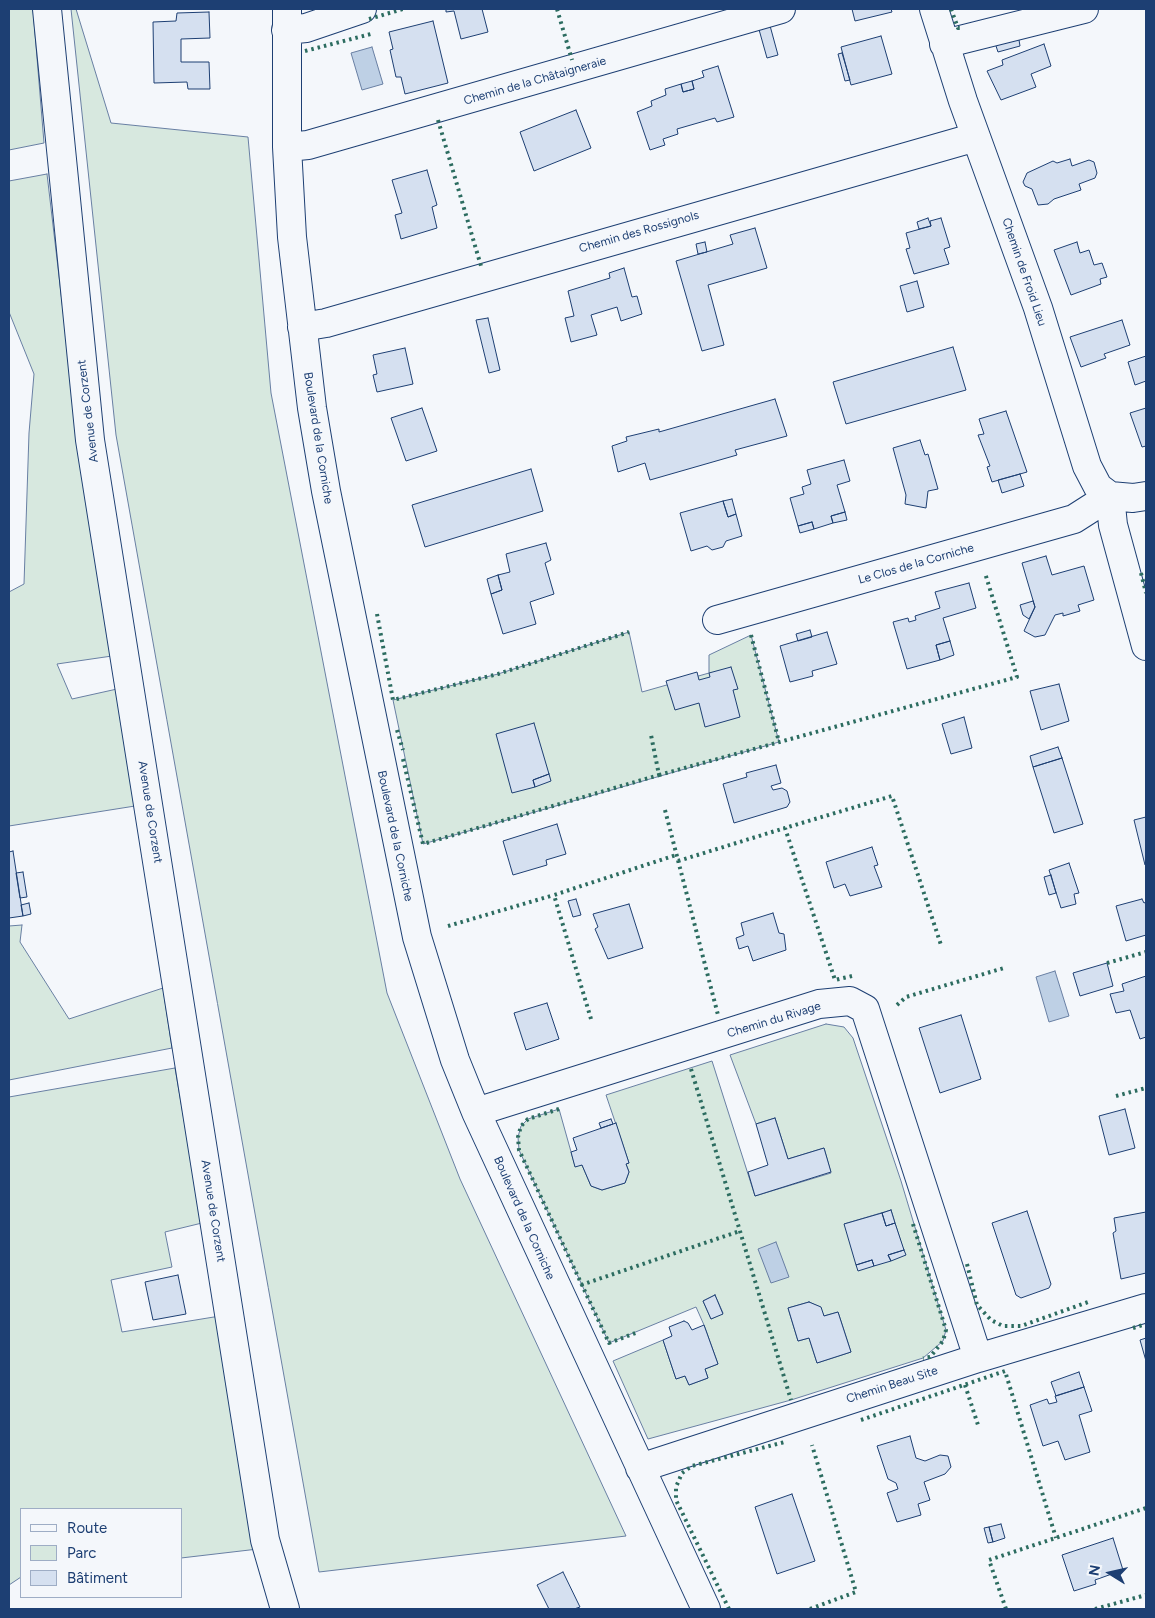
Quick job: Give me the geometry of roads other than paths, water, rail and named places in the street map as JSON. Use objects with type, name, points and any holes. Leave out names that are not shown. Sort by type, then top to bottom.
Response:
[{"type":"street","name":"Avenue de Corzent","points":[[47,9],[90,440],[265,1540],[285,1609]]},
{"type":"street","points":[[287,19],[306,28],[362,9]]},
{"type":"street","name":"Chemin de la Châtaigneraie","points":[[287,147],[308,145],[781,9]]},
{"type":"street","name":"Chemin de Froid Lieu","points":[[934,9],[976,137],[1038,308],[1088,466],[1098,487],[1110,496]]},
{"type":"street","points":[[944,44],[1084,9]]},
{"type":"street","name":"Boulevard de la Corniche","points":[[287,19],[287,147],[292,237],[302,327],[326,491],[417,937],[455,1060],[476,1112],[706,1609]]},
{"type":"street","name":"Chemin des Rossignols","points":[[302,327],[326,322],[976,137]]},
{"type":"street","points":[[1146,496],[1133,498],[1110,496],[1113,525],[1146,646]]},
{"type":"street","name":"Le Clos de la Corniche","points":[[717,620],[1074,519],[1110,496]]},
{"type":"street","name":"Chemin du Rivage","points":[[476,1112],[820,1004],[850,1001],[865,1009],[978,1358]]},
{"type":"street","name":"Chemin Beau Site","points":[[640,1468],[978,1358],[1146,1308]]},
{"type":"water","points":[[372,47],[383,84],[362,90],[351,53]]},
{"type":"water","points":[[1055,971],[1069,1016],[1049,1022],[1036,977]]},
{"type":"water","points":[[776,1242],[789,1277],[771,1283],[758,1249]]}]
